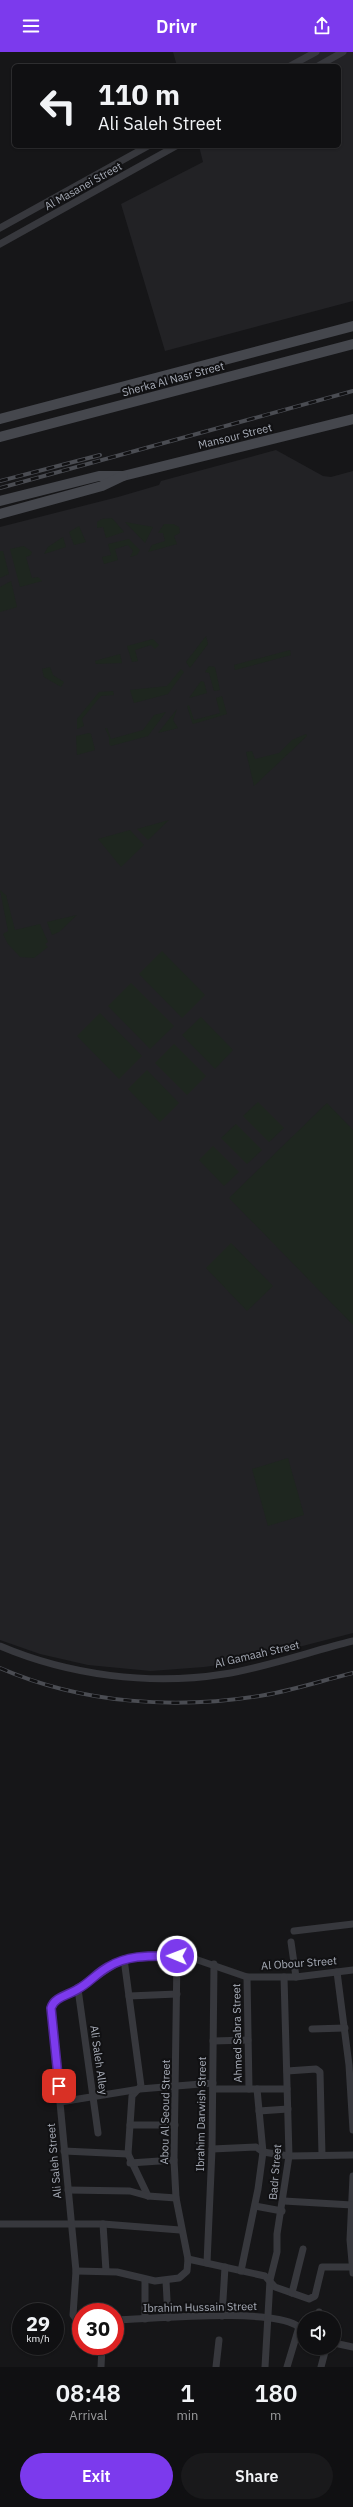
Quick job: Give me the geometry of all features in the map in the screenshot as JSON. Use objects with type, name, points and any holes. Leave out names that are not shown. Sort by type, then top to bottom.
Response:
[{"type":"street","points":[[302,63],[316,52]]},
{"type":"street","points":[[322,64],[343,52]]},
{"type":"street","name":"Al Masanei Street","points":[[0,228],[144,148]]},
{"type":"street","name":"Al Masanei Street","points":[[0,244],[172,148]]},
{"type":"street","name":"Sherka Al Nasr Street","points":[[0,419],[353,326]]},
{"type":"street","name":"Sherka Al Nasr Street","points":[[0,437],[353,344]]},
{"type":"street","name":"Mansour Street","points":[[0,514],[102,486],[123,476],[353,419]]},
{"type":"street","name":"Mansour Street","points":[[0,501],[99,476],[123,476]]},
{"type":"street","name":"Al Gamaah Street","points":[[0,1646],[68,1667],[113,1675],[165,1678],[225,1674],[353,1641]]},
{"type":"street","points":[[294,1931],[353,1924]]},
{"type":"street","points":[[291,1942],[296,1977]]},
{"type":"street","name":"Al Obour Street","points":[[51,2008],[55,2001],[78,1989],[108,1967],[124,1959],[148,1956],[177,1956],[214,1964],[247,1977],[296,1977],[353,1970]]},
{"type":"street","name":"Abou Al Seoud Street","points":[[177,1956],[177,2085],[174,2160],[176,2198],[180,2230],[187,2263]]},
{"type":"street","points":[[124,1959],[140,2089]]},
{"type":"street","name":"Ibrahim Darwish Street","points":[[207,2264],[212,2149],[214,1964]]},
{"type":"street","points":[[337,1972],[351,2064],[353,2130]]},
{"type":"street","name":"Ahmed Sabra Street","points":[[247,1977],[249,2089]]},
{"type":"street","name":"Badr Street","points":[[265,2367],[270,2280],[277,2252],[276,2240],[284,2201],[289,2156],[284,1977]]},
{"type":"street","name":"Ali Saleh Alley","points":[[78,1989],[98,2133]]},
{"type":"street","points":[[129,1996],[177,1994]]},
{"type":"street","name":"Ali Saleh Street","points":[[51,2008],[76,2271],[74,2303]]},
{"type":"street","points":[[312,2029],[345,2028]]},
{"type":"street","points":[[213,2041],[248,2040]]},
{"type":"street","points":[[287,2071],[316,2069],[320,2072],[322,2155]]},
{"type":"street","points":[[60,2102],[140,2089],[177,2085],[249,2089],[287,2089]]},
{"type":"street","points":[[140,2089],[132,2096],[128,2154],[130,2163],[148,2196]]},
{"type":"street","points":[[241,2271],[255,2206],[263,2152],[257,2089]]},
{"type":"street","points":[[258,2111],[288,2109]]},
{"type":"street","points":[[130,2125],[175,2125]]},
{"type":"street","points":[[212,2149],[256,2147],[263,2152],[289,2156],[353,2154]]},
{"type":"street","points":[[64,2151],[128,2154]]},
{"type":"street","points":[[130,2163],[174,2160]]},
{"type":"street","points":[[76,2271],[106,2271],[130,2274],[145,2280],[166,2281],[182,2276],[187,2263],[207,2264],[265,2276],[273,2285],[307,2299],[312,2299],[315,2296],[322,2266],[352,2270],[351,2240],[353,2176]]},
{"type":"street","points":[[68,2190],[130,2191],[148,2196],[176,2198]]},
{"type":"street","points":[[284,2201],[352,2201]]},
{"type":"street","points":[[255,2206],[282,2211]]},
{"type":"street","points":[[0,2224],[103,2224],[180,2230]]},
{"type":"street","points":[[103,2224],[106,2271]]},
{"type":"street","points":[[292,2293],[303,2249]]},
{"type":"street","points":[[222,2316],[224,2267]]},
{"type":"street","points":[[145,2280],[145,2319]]},
{"type":"street","points":[[166,2281],[168,2318]]},
{"type":"street","name":"Ibrahim Hussain Street","points":[[124,2320],[222,2316],[268,2318],[297,2326]]},
{"type":"street","points":[[287,2367],[297,2334]]},
{"type":"street","points":[[216,2367],[219,2340]]},
{"type":"street","points":[[341,2344],[353,2347]]},
{"type":"street","points":[[101,2367],[102,2355]]},
{"type":"street","points":[[321,2367],[324,2355]]},
{"type":"shaded area","points":[[173,52],[353,52],[353,301],[165,351],[121,204],[203,162],[200,148],[341,148],[341,64],[176,64]]},
{"type":"shaded area","points":[[276,450],[323,476],[331,477],[353,471],[353,1633],[240,1662],[204,1667],[151,1671],[88,1665],[40,1654],[0,1640],[0,527],[118,497],[159,485],[161,481]]},
{"type":"shaded area","points":[[112,518],[124,532],[106,538],[103,527],[97,528],[97,522],[102,519]]},
{"type":"shaded area","points":[[125,522],[153,527],[145,543]]},
{"type":"shaded area","points":[[164,524],[173,524],[179,527],[180,533],[174,536],[177,544],[148,552],[152,545],[165,541],[163,533],[158,533]]},
{"type":"shaded area","points":[[79,526],[86,542],[74,545],[69,532]]},
{"type":"shaded area","points":[[63,537],[66,547],[44,554],[48,547]]},
{"type":"shaded area","points":[[129,539],[140,550],[137,555],[130,557],[133,551],[128,545],[115,549],[118,560],[104,564],[102,557],[111,555],[108,544]]},
{"type":"shaded area","points":[[24,546],[32,552],[31,555],[26,557],[32,578],[38,577],[42,581],[20,587],[10,549]]},
{"type":"shaded area","points":[[0,551],[3,551],[9,574],[0,578]]},
{"type":"shaded area","points":[[11,581],[17,607],[0,612],[0,587]]},
{"type":"shaded area","points":[[206,636],[208,644],[190,668],[186,662]]},
{"type":"shaded area","points":[[153,639],[159,645],[155,649],[151,645],[135,650],[138,661],[132,662],[127,646]]},
{"type":"shaded area","points":[[290,650],[291,655],[235,670],[234,665]]},
{"type":"shaded area","points":[[120,654],[122,663],[96,664],[95,661]]},
{"type":"shaded area","points":[[209,666],[215,667],[220,690],[214,691],[209,673],[205,672]]},
{"type":"shaded area","points":[[50,667],[53,675],[64,682],[61,687],[44,677],[42,669]]},
{"type":"shaded area","points":[[181,669],[184,672],[168,694],[134,703],[130,690],[167,686]]},
{"type":"shaded area","points":[[201,681],[204,682],[207,693],[189,698]]},
{"type":"shaded area","points":[[113,691],[114,695],[101,696],[82,719],[84,726],[77,729],[77,719],[99,692]]},
{"type":"shaded area","points":[[222,696],[227,714],[193,724],[187,706],[189,705],[194,720],[220,713],[216,698]]},
{"type":"shaded area","points":[[177,709],[173,720],[178,728],[158,733]]},
{"type":"shaded area","points":[[166,712],[148,736],[111,746],[109,744],[109,737],[105,728],[107,728],[111,739],[143,730],[154,715]]},
{"type":"shaded area","points":[[89,733],[91,734],[95,750],[77,755],[76,736]]},
{"type":"shaded area","points":[[306,734],[307,736],[254,786],[246,752],[252,751],[255,759],[279,753],[292,740]]},
{"type":"shaded area","points":[[169,820],[148,840],[137,829]]},
{"type":"shaded area","points":[[130,830],[144,845],[121,867],[98,839]]},
{"type":"shaded area","points":[[0,890],[6,895],[15,930],[40,924],[48,942],[45,944],[48,947],[34,958],[20,957],[8,944],[3,934],[8,931]]},
{"type":"shaded area","points":[[77,915],[59,932],[52,935],[47,922]]},
{"type":"shaded area","points":[[162,951],[205,995],[182,1018],[139,974]]},
{"type":"shaded area","points":[[131,983],[174,1026],[150,1049],[108,1006]]},
{"type":"shaded area","points":[[100,1013],[142,1056],[119,1079],[77,1036]]},
{"type":"shaded area","points":[[201,1017],[233,1050],[215,1069],[182,1035]]},
{"type":"shaded area","points":[[174,1044],[206,1076],[187,1095],[155,1063]]},
{"type":"shaded area","points":[[147,1070],[179,1103],[160,1122],[128,1089]]},
{"type":"shaded area","points":[[258,1102],[284,1128],[269,1142],[243,1116]]},
{"type":"shaded area","points":[[327,1103],[353,1130],[353,1325],[229,1198]]},
{"type":"shaded area","points":[[236,1124],[262,1150],[247,1164],[221,1138]]},
{"type":"shaded area","points":[[213,1146],[239,1172],[224,1186],[199,1160]]},
{"type":"shaded area","points":[[231,1243],[273,1286],[247,1311],[206,1268]]},
{"type":"shaded area","points":[[288,1458],[304,1515],[268,1526],[252,1469]]},
{"type":"railway","points":[[0,488],[353,391]]},
{"type":"railway","points":[[0,481],[100,455]]},
{"type":"railway","points":[[0,1668],[64,1690],[131,1701],[164,1703],[232,1700],[265,1695],[298,1688],[353,1673]]},
{"type":"route","points":[[59,2086],[51,2008],[53,2003],[78,1989],[108,1967],[124,1959],[148,1956],[177,1956]]}]
